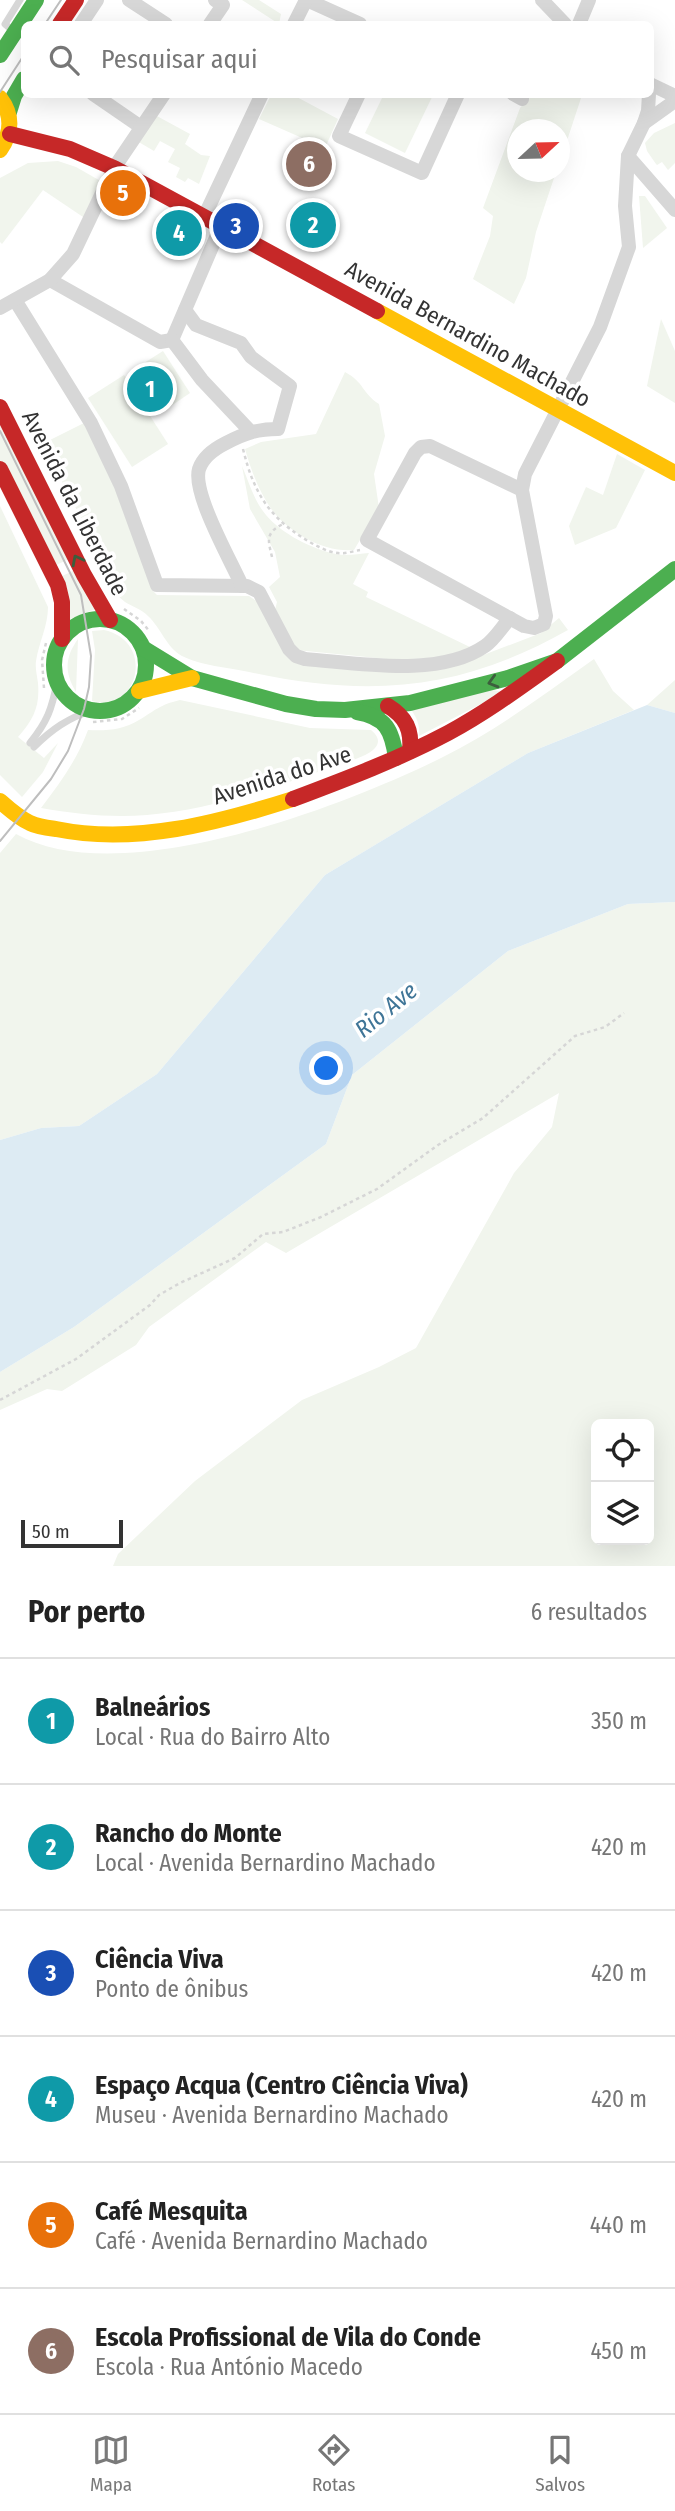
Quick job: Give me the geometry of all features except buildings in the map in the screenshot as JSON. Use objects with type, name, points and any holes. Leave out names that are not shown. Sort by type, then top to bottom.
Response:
[{"type":"street","points":[[22,21],[36,0]]},
{"type":"street","points":[[62,21],[76,0]]},
{"type":"street","points":[[83,21],[97,0]]},
{"type":"street","points":[[129,0],[161,21]]},
{"type":"street","points":[[213,21],[223,5],[215,0]]},
{"type":"street","points":[[296,21],[306,0],[353,21]]},
{"type":"street","points":[[542,0],[562,21]]},
{"type":"street","points":[[580,21],[589,0]]},
{"type":"street","points":[[0,55],[21,23]]},
{"type":"street","points":[[0,150],[10,134],[4,106],[21,84]]},
{"type":"street","points":[[644,123],[675,98],[654,86]]},
{"type":"street","points":[[99,98],[141,127]]},
{"type":"street","points":[[0,308],[50,280],[73,254],[114,168],[161,98]]},
{"type":"street","points":[[204,217],[260,98]]},
{"type":"street","points":[[357,98],[340,136],[422,173],[456,98]]},
{"type":"street","points":[[522,490],[430,446],[421,447],[415,453],[367,540],[524,626],[534,628],[544,624],[546,616],[522,490],[524,474],[600,327],[628,247],[625,206],[628,156],[644,123],[649,98]]},
{"type":"street","name":"Avenida Bernardino Machado","points":[[10,134],[70,149],[114,168],[675,473]]},
{"type":"street","points":[[628,156],[675,210]]},
{"type":"street","points":[[172,340],[221,226]]},
{"type":"street","points":[[50,280],[160,342],[172,340]]},
{"type":"street","points":[[15,300],[91,423],[121,486],[157,585],[242,586],[259,592],[289,649],[296,656],[305,659],[411,666],[438,663],[466,656],[486,646],[509,618]]},
{"type":"street","points":[[185,310],[196,325],[240,343],[251,358],[290,386],[278,429],[245,433],[213,450],[199,469],[200,491],[208,516],[242,586]]},
{"type":"street","points":[[172,340],[245,433]]},
{"type":"street","name":"Avenida da Liberdade","points":[[0,407],[84,575],[110,620]]},
{"type":"street","points":[[0,469],[58,585],[62,602],[54,667],[57,682],[71,700],[92,716],[192,678]]},
{"type":"street","name":"Avenida do Ave","points":[[0,801],[32,824],[64,832],[109,834],[149,832],[206,823],[276,805],[361,775],[481,713],[557,661],[675,569]]},
{"type":"street","points":[[56,637],[87,621],[110,620],[124,625],[135,635],[143,648],[147,663],[140,698]]},
{"type":"street","points":[[143,648],[192,678],[286,705],[366,713],[381,719],[403,755]]},
{"type":"street","points":[[345,710],[388,706],[469,689],[557,661]]},
{"type":"street","points":[[388,706],[405,718],[410,729],[403,755]]},
{"type":"lane","points":[[15,32],[5,24],[20,0]]},
{"type":"lane","points":[[57,682],[52,708],[32,745],[65,720],[92,716]]},
{"type":"path","points":[[245,433],[246,461],[260,497],[283,524],[314,545],[339,553],[366,550],[374,544]]},
{"type":"path","points":[[272,558],[268,540],[273,529],[283,524]]},
{"type":"path","points":[[44,699],[44,647],[56,637]]},
{"type":"path","points":[[92,716],[122,719],[140,698]]},
{"type":"path","points":[[0,1400],[76,1359],[150,1305],[159,1295],[235,1258],[263,1234],[283,1232],[321,1217],[377,1189],[438,1145],[483,1118],[575,1036],[605,1027],[624,1013]]},
{"type":"shaded area","points":[[242,0],[259,0],[281,14],[280,21],[274,21]]},
{"type":"shaded area","points":[[270,98],[299,98],[338,119],[325,148],[259,119]]},
{"type":"shaded area","points":[[382,98],[432,98],[405,153],[365,133]]},
{"type":"shaded area","points":[[526,98],[581,98],[570,132],[570,119],[516,119]]},
{"type":"shaded area","points":[[155,115],[190,134],[185,144],[201,155],[210,156],[199,184],[188,178],[185,182],[176,177],[180,168],[168,162],[175,149],[160,141],[154,151],[137,141]]},
{"type":"shaded area","points":[[675,123],[675,163],[668,170],[662,162],[656,164],[645,143],[654,133]]},
{"type":"shaded area","points":[[507,143],[507,182],[553,182],[536,232],[526,278],[514,304],[473,279],[490,236],[493,216],[483,208]]},
{"type":"shaded area","points":[[58,161],[76,167],[104,183],[86,219],[43,190],[2,244],[0,178],[28,163]]},
{"type":"shaded area","points":[[639,196],[645,196],[667,228],[643,248]]},
{"type":"shaded area","points":[[661,319],[675,351],[675,403],[647,386]]},
{"type":"shaded area","points":[[163,351],[190,393],[168,408],[141,365]]},
{"type":"shaded area","points":[[345,372],[379,404],[385,436],[374,474],[379,508],[354,550],[331,548],[308,540],[279,518],[259,488],[245,449],[261,442],[316,434]]},
{"type":"shaded area","points":[[124,375],[168,444],[132,467],[88,398]]},
{"type":"shaded area","points":[[0,416],[71,558],[52,567],[0,461]]},
{"type":"shaded area","points":[[84,423],[112,480],[152,590],[157,595],[249,596],[258,602],[293,659],[460,664],[541,633],[559,618],[568,630],[489,666],[413,684],[334,685],[293,680],[189,659],[172,648],[148,616],[125,602],[111,588],[94,559],[100,554],[42,444]]},
{"type":"shaded area","points":[[617,454],[645,470],[616,528],[575,545],[569,526],[586,487],[603,495]]},
{"type":"shaded area","points":[[242,466],[262,510],[289,534],[336,554],[369,553],[353,584],[368,592],[366,597],[472,648],[441,657],[397,660],[296,650],[275,610],[277,602],[269,587],[280,577],[275,552],[250,509]]},
{"type":"shaded area","points":[[0,506],[48,607],[36,661],[37,705],[32,718],[18,737],[44,758],[58,743],[43,772],[22,797],[0,775]]},
{"type":"shaded area","points":[[77,569],[98,608],[70,619],[58,578]]},
{"type":"shaded area","points":[[104,630],[120,637],[130,647],[135,660],[135,674],[130,687],[121,697],[108,702],[92,701],[95,650],[92,631]]},
{"type":"shaded area","points":[[78,639],[76,692],[69,678],[68,658]]},
{"type":"shaded area","points":[[594,659],[613,691],[634,710],[528,753],[325,875],[157,1074],[79,1126],[41,1128],[0,1140],[0,853],[16,834],[60,849],[113,853],[170,848],[231,836],[291,819],[349,798],[443,757],[520,711]]},
{"type":"shaded area","points":[[675,680],[675,713],[647,705]]},
{"type":"shaded area","points":[[487,689],[504,692],[419,736],[418,722],[410,708]]},
{"type":"shaded area","points":[[180,700],[310,728],[371,730],[378,743],[372,751],[348,762],[264,790],[194,808],[120,816],[41,808],[73,761],[88,730],[121,728],[162,706]]},
{"type":"shaded area","points":[[675,902],[675,1566],[113,1566],[118,1554],[195,1481],[302,1400],[416,1348],[514,1173],[552,1127],[559,1093],[286,1253],[266,1242],[149,1327],[136,1345],[62,1391],[47,1389],[0,1410],[0,1372],[74,1327],[326,1144],[352,1075],[508,951],[628,904]]},
{"type":"water","name":"Rio Ave","points":[[647,705],[675,713],[675,902],[628,904],[508,951],[352,1075],[326,1144],[74,1327],[0,1372],[0,1140],[41,1128],[79,1126],[157,1074],[325,875],[528,753]]},
{"type":"tram line","points":[[47,21],[61,0]]},
{"type":"tram line","points":[[0,92],[21,60]]},
{"type":"tram line","points":[[0,431],[81,595],[91,656],[84,709],[68,751],[51,779],[0,841]]},
{"type":"traffic: fast","points":[[22,21],[36,0]]},
{"type":"traffic: fast","points":[[0,55],[21,23]]},
{"type":"traffic: fast","points":[[9,112],[21,84]]},
{"type":"traffic: fast","points":[[143,648],[192,678],[286,704],[345,710],[410,703],[508,678],[557,661],[675,569]]},
{"type":"traffic: fast","points":[[100,619],[118,622],[133,632],[143,647],[146,665],[143,683],[133,698],[118,708],[100,711],[82,708],[67,698],[57,683],[54,665],[57,647],[67,632],[82,622],[100,619]]},
{"type":"traffic: fast","points":[[357,712],[375,717],[386,726],[396,758]]},
{"type":"traffic: slow","points":[[0,98],[9,117],[9,131],[0,150]]},
{"type":"traffic: slow","points":[[377,311],[675,473]]},
{"type":"traffic: slow","points":[[139,691],[192,678]]},
{"type":"traffic: slow","points":[[0,801],[22,819],[46,828],[116,834],[176,829],[293,799]]},
{"type":"traffic: jam","points":[[62,21],[76,0]]},
{"type":"traffic: jam","points":[[10,134],[70,149],[114,168],[377,311]]},
{"type":"traffic: jam","points":[[0,407],[84,575],[110,620]]},
{"type":"traffic: jam","points":[[0,469],[58,585],[62,602],[62,639]]},
{"type":"traffic: jam","points":[[293,799],[391,760],[448,733],[490,708],[557,661]]},
{"type":"traffic: jam","points":[[388,706],[406,725],[410,737],[410,751]]},
{"type":"place","name":"Escola Profissional de Vila do Conde","points":[[309,164]]},
{"type":"place","name":"Café Mesquita","points":[[123,193]]},
{"type":"place","name":"Rancho do Monte","points":[[313,225]]},
{"type":"place","name":"Ciência Viva","points":[[236,226]]},
{"type":"place","name":"Espaço Acqua (Centro Ciência Viva)","points":[[179,233]]},
{"type":"place","name":"Balneários","points":[[150,389]]}]
